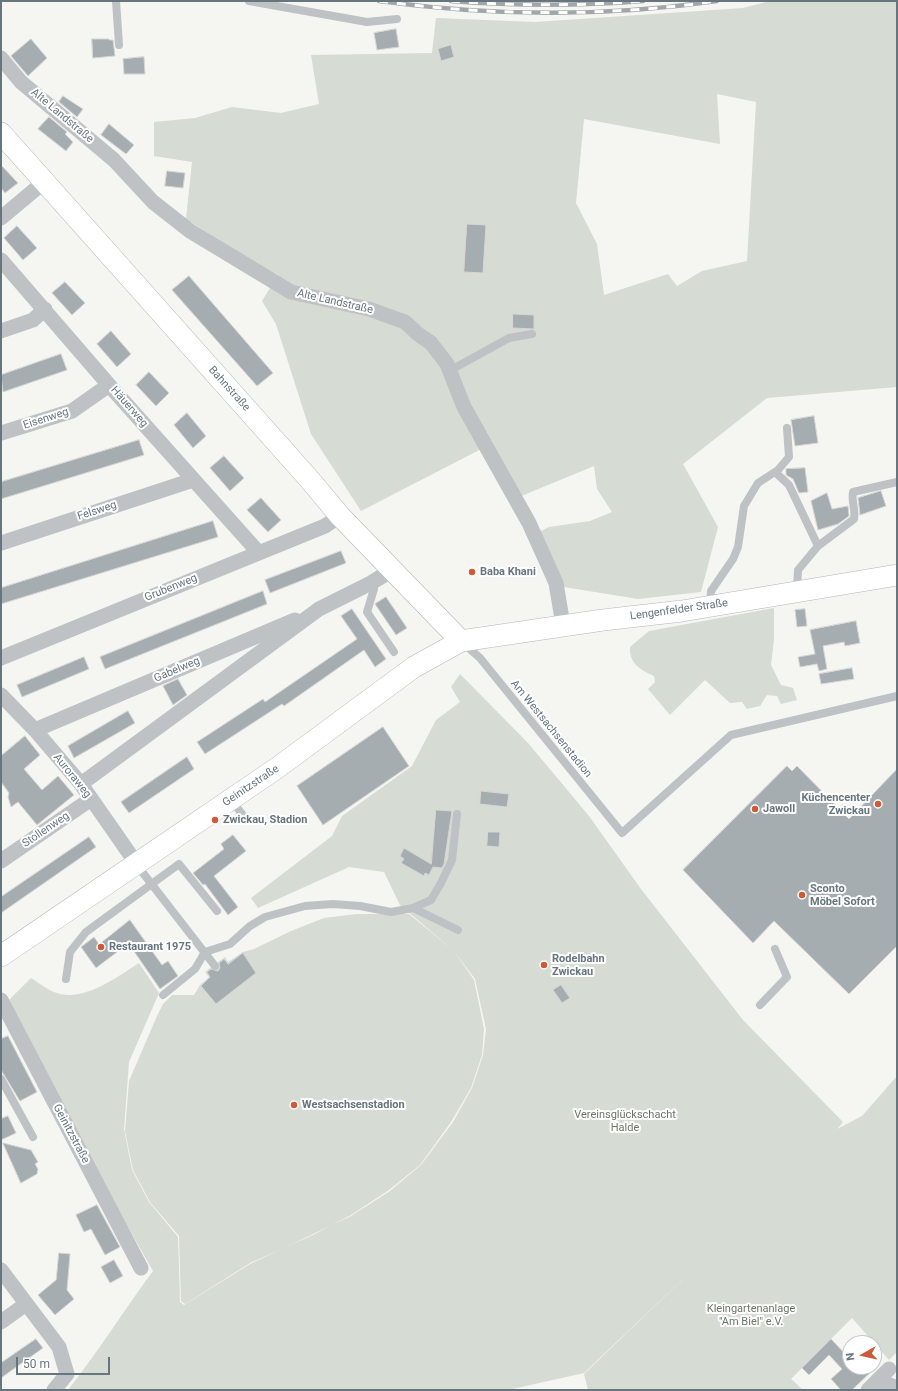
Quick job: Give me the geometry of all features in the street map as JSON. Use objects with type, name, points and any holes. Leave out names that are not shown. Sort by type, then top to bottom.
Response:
[{"type":"main road","name":"Bahnstraße","points":[[1,133],[310,480],[340,516],[461,641]]},
{"type":"main road","name":"Lengenfelder Straße","points":[[461,641],[563,625],[710,606],[897,575]]},
{"type":"main road","name":"Geinitzstraße","points":[[1,956],[231,800],[352,714],[414,667],[461,641]]},
{"type":"street","name":"Alte Landstraße","points":[[1,58],[21,82],[114,160],[153,202],[190,231],[291,292],[369,308],[405,322],[431,343],[447,364],[464,407],[529,523],[556,582],[563,625]]},
{"type":"street","points":[[1,218],[44,182]]},
{"type":"street","name":"Häuerweg","points":[[1,260],[45,309],[109,385],[259,553]]},
{"type":"street","points":[[1,332],[33,320],[45,309]]},
{"type":"street","name":"Eisenweg","points":[[1,434],[72,411],[109,385]]},
{"type":"street","name":"Felsweg","points":[[1,543],[193,480]]},
{"type":"street","name":"Grubenweg","points":[[1,658],[325,526],[340,516]]},
{"type":"street","name":"Gabelweg","points":[[35,730],[319,610],[371,583],[392,570]]},
{"type":"street","name":"Gabelweg","points":[[81,784],[319,610]]},
{"type":"street","name":"Auroraweg","points":[[1,695],[35,730],[81,784],[136,863]]},
{"type":"street","name":"Stollenweg","points":[[1,861],[92,799]]},
{"type":"street","name":"Geinitzstraße","points":[[1,1000],[141,1268]]},
{"type":"street","points":[[1,1270],[59,1347],[67,1374],[54,1390]]},
{"type":"street","points":[[1,1322],[26,1304]]},
{"type":"street","points":[[873,1385],[889,1369]]},
{"type":"street","points":[[873,1385],[897,1388]]},
{"type":"lane","points":[[116,1],[119,45]]},
{"type":"lane","points":[[248,1],[367,22],[397,19]]},
{"type":"lane","points":[[449,371],[509,338],[532,334]]},
{"type":"lane","points":[[710,606],[710,591],[733,559],[738,547],[744,506],[758,483],[775,472],[789,457],[787,428]]},
{"type":"lane","points":[[775,472],[789,485],[818,546]]},
{"type":"lane","points":[[797,591],[798,570],[818,546],[854,519],[856,511],[852,499],[853,492],[897,482]]},
{"type":"lane","points":[[371,583],[374,589],[367,612],[394,652]]},
{"type":"lane","name":"Am Westsachsenstadion","points":[[461,641],[480,658],[622,833],[731,735],[897,696]]},
{"type":"lane","points":[[231,800],[246,819]]},
{"type":"lane","points":[[164,995],[195,969],[205,952],[230,944],[250,926],[265,917],[305,906],[333,904],[360,906],[391,912],[413,908],[431,900],[452,860],[457,814]]},
{"type":"lane","points":[[136,863],[151,885],[215,966]]},
{"type":"lane","points":[[66,979],[70,952],[86,932],[179,864],[217,911]]},
{"type":"lane","points":[[413,908],[458,930]]},
{"type":"lane","points":[[760,1005],[787,977],[775,949]]},
{"type":"lane","points":[[1,1078],[33,1137]]},
{"type":"green space","points":[[770,1],[897,1],[897,387],[767,398],[683,464],[718,527],[701,592],[638,599],[564,587],[537,533],[549,527],[590,521],[612,512],[597,489],[594,466],[519,497],[489,445],[361,511],[311,434],[276,324],[262,301],[278,275],[255,263],[186,219],[192,162],[154,156],[154,122],[195,118],[232,107],[281,113],[319,104],[311,55],[432,53],[436,18],[535,22],[743,8]],"holes":[[[717,94],[756,102],[747,261],[702,271],[677,286],[668,274],[604,295],[597,244],[576,203],[584,119],[720,144]]]},
{"type":"green space","points":[[774,608],[774,639],[771,665],[781,685],[793,688],[797,700],[781,704],[777,696],[767,695],[760,706],[747,709],[742,702],[730,703],[705,680],[670,715],[648,689],[655,682],[654,676],[640,669],[634,662],[630,653],[630,647],[649,631]]},
{"type":"green space","name":"Vereinsglückschacht Halde","points":[[460,674],[528,743],[589,816],[641,889],[743,1020],[843,1122],[837,1129],[862,1116],[897,1076],[897,1352],[889,1360],[882,1352],[882,1335],[867,1335],[852,1318],[791,1379],[803,1390],[588,1390],[584,1374],[704,1259],[584,1373],[508,1390],[68,1390],[153,1271],[67,1120],[7,1002],[31,978],[54,992],[65,995],[76,994],[87,992],[99,987],[139,963],[159,993],[129,1062],[124,1129],[132,1170],[149,1202],[178,1237],[180,1302],[184,1305],[250,1264],[351,1216],[390,1191],[421,1165],[453,1122],[472,1088],[483,1055],[486,1029],[475,979],[454,951],[400,905],[384,872],[349,867],[258,908],[251,898],[332,836],[342,816],[412,766],[436,720],[460,702],[451,687]]},
{"type":"green space","name":"Westsachsenstadion","points":[[357,914],[409,914],[454,951],[474,980],[484,1029],[482,1055],[471,1088],[451,1122],[420,1165],[389,1190],[351,1215],[313,1235],[250,1263],[185,1304],[181,1301],[179,1236],[150,1202],[133,1170],[125,1131],[129,1081],[157,1016],[163,1004],[172,995],[194,995],[200,985],[209,977],[205,972],[225,957],[228,962],[243,952],[254,949],[291,931],[324,918]]},
{"type":"building","points":[[396,29],[399,47],[377,50],[374,33]]},
{"type":"building","points":[[31,39],[47,58],[28,76],[11,56]]},
{"type":"building","points":[[92,39],[113,40],[115,56],[93,58]]},
{"type":"building","points":[[451,45],[454,57],[441,61],[438,49]]},
{"type":"building","points":[[144,57],[145,74],[124,74],[123,59]]},
{"type":"building","points":[[63,96],[83,109],[77,117],[59,102]]},
{"type":"building","points":[[49,117],[67,132],[65,134],[73,142],[66,151],[38,129]]},
{"type":"building","points":[[109,124],[134,145],[126,154],[101,135]]},
{"type":"building","points":[[1,165],[18,183],[5,193],[1,188]]},
{"type":"building","points":[[167,171],[185,173],[183,188],[165,186]]},
{"type":"building","points":[[467,224],[486,225],[483,273],[464,272]]},
{"type":"building","points":[[17,226],[37,248],[23,260],[4,238]]},
{"type":"building","points":[[189,276],[273,373],[257,386],[172,290]]},
{"type":"building","points":[[65,282],[85,303],[72,315],[52,293]]},
{"type":"building","points":[[513,314],[534,315],[534,329],[513,328]]},
{"type":"building","points":[[111,331],[131,354],[117,367],[97,344]]},
{"type":"building","points":[[61,354],[67,370],[3,392],[1,375]]},
{"type":"building","points":[[149,372],[169,393],[156,406],[136,385]]},
{"type":"building","points":[[187,413],[206,436],[193,448],[174,425]]},
{"type":"building","points":[[814,416],[818,443],[795,446],[791,420]]},
{"type":"building","points":[[139,440],[144,455],[1,499],[1,482]]},
{"type":"building","points":[[224,456],[244,478],[230,491],[210,468]]},
{"type":"building","points":[[805,468],[808,492],[799,493],[793,479],[786,475],[786,469]]},
{"type":"building","points":[[881,491],[886,506],[860,515],[858,498]]},
{"type":"building","points":[[827,493],[832,509],[848,506],[849,516],[838,524],[818,530],[811,501]]},
{"type":"building","points":[[261,498],[281,520],[268,532],[247,510]]},
{"type":"building","points":[[213,521],[218,537],[1,604],[1,588]]},
{"type":"building","points":[[341,551],[346,563],[270,593],[265,580]]},
{"type":"building","points":[[263,591],[267,604],[105,669],[100,657]]},
{"type":"building","points":[[386,597],[407,628],[396,635],[375,604]]},
{"type":"building","points":[[352,609],[386,659],[375,667],[364,650],[284,706],[282,704],[205,754],[197,742],[263,699],[265,702],[357,639],[341,616]]},
{"type":"building","points":[[805,609],[807,626],[797,627],[795,610]]},
{"type":"building","points":[[856,621],[860,643],[845,646],[844,642],[823,646],[827,669],[819,671],[817,664],[800,667],[798,657],[815,654],[810,630]]},
{"type":"building","points":[[84,657],[89,669],[22,697],[17,685]]},
{"type":"building","points":[[852,668],[854,679],[821,684],[819,674]]},
{"type":"building","points":[[178,679],[187,695],[173,705],[163,686]]},
{"type":"building","points":[[128,711],[135,723],[74,758],[68,746]]},
{"type":"building","points":[[383,727],[409,766],[323,825],[297,786]]},
{"type":"building","points":[[25,736],[40,755],[24,769],[42,790],[58,776],[74,795],[37,825],[18,802],[11,807],[8,797],[9,793],[1,782],[1,756]]},
{"type":"building","points":[[187,757],[194,769],[129,813],[121,802]]},
{"type":"building","name":"Sconto Möbel Sofort","points":[[787,766],[792,771],[797,766],[849,819],[897,769],[897,946],[849,994],[774,921],[753,943],[683,870]]},
{"type":"building","points":[[481,791],[509,794],[507,807],[480,804]]},
{"type":"building","points":[[436,810],[452,811],[444,864],[442,868],[433,867],[429,875],[425,873],[424,876],[401,863],[404,859],[400,856],[404,848],[431,864]]},
{"type":"building","points":[[488,832],[500,832],[499,847],[487,846]]},
{"type":"building","points":[[233,835],[246,851],[214,876],[238,907],[228,915],[205,884],[203,885],[193,873],[224,849],[221,844]]},
{"type":"building","points":[[89,837],[96,847],[1,913],[1,897]]},
{"type":"building","points":[[130,920],[162,965],[168,961],[178,976],[160,989],[131,947],[128,950],[125,946],[96,968],[81,947],[94,937],[99,944]]},
{"type":"building","points":[[243,953],[256,973],[216,1004],[201,986],[210,977],[207,972],[211,969],[218,971],[220,968],[219,963],[224,959],[228,964]]},
{"type":"building","points":[[561,985],[570,998],[562,1003],[553,990]]},
{"type":"building","points":[[8,1036],[37,1092],[20,1101],[1,1070],[1,1039]]},
{"type":"building","points":[[8,1116],[16,1133],[1,1140],[1,1119]]},
{"type":"building","points":[[3,1143],[31,1150],[38,1162],[35,1164],[38,1169],[37,1174],[21,1183]]},
{"type":"building","points":[[97,1205],[120,1247],[105,1255],[91,1229],[84,1232],[76,1215]]},
{"type":"building","points":[[59,1253],[70,1254],[67,1290],[74,1299],[55,1315],[38,1295],[56,1280]]},
{"type":"building","points":[[114,1260],[123,1276],[110,1283],[101,1267]]},
{"type":"building","points":[[36,1339],[43,1348],[1,1378],[1,1363]]},
{"type":"building","points":[[831,1339],[842,1351],[842,1369],[829,1355],[809,1375],[802,1368]]},
{"type":"building","points":[[842,1369],[842,1375],[868,1375],[852,1390],[841,1390],[831,1379]]},
{"type":"railway","points":[[379,1],[463,10],[548,13],[633,10],[717,1]]},
{"type":"railway","points":[[451,1],[547,5],[643,1]]},
{"type":"place","name":"Baba Khani","points":[[472,572]]},
{"type":"place","name":"Küchencenter Zwickau","points":[[878,804]]},
{"type":"place","name":"Jawoll","points":[[755,809]]},
{"type":"place","name":"Zwickau, Stadion","points":[[215,820]]},
{"type":"place","name":"Sconto Möbel Sofort","points":[[802,895]]},
{"type":"place","name":"Restaurant 1975","points":[[101,947]]},
{"type":"place","name":"Rodelbahn Zwickau","points":[[544,965]]},
{"type":"place","name":"Westsachsenstadion","points":[[294,1105]]},
{"type":"park label","name":"Kleingartenanlage \"Am Biel\" e.V.","points":[[751,1315]]}]
